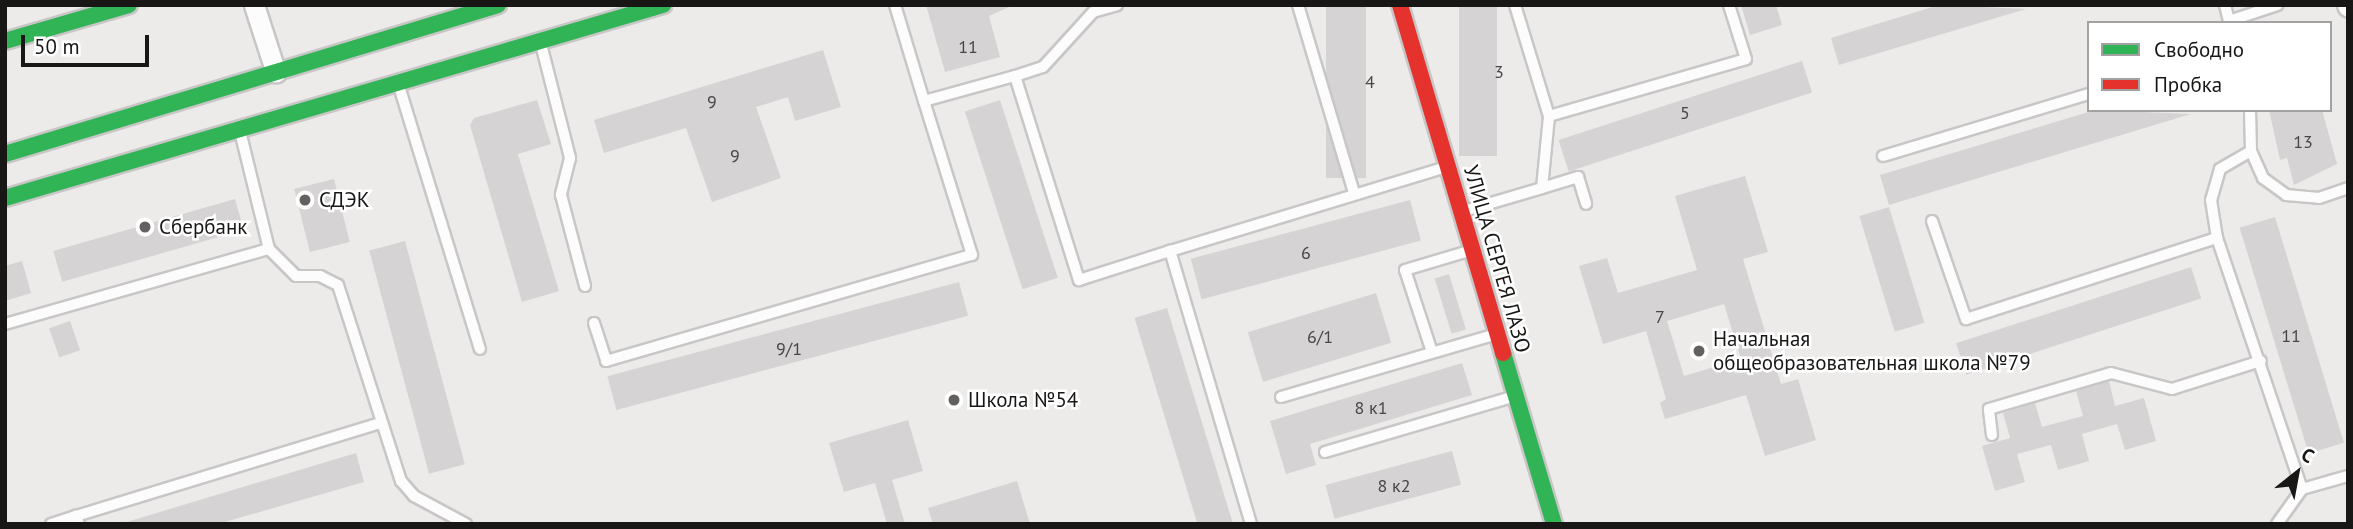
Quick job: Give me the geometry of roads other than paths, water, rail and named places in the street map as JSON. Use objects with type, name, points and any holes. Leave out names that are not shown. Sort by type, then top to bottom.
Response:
[{"type":"street","points":[[5,41],[129,5]]},
{"type":"street","points":[[254,5],[276,73]]},
{"type":"street","points":[[5,154],[498,5]]},
{"type":"street","points":[[5,198],[399,85],[663,5]]},
{"type":"street","name":"УЛИЦА СЕРГЕЯ ЛАЗО","points":[[1400,5],[1554,524]]},
{"type":"lane","points":[[594,323],[606,361],[972,255],[895,5]]},
{"type":"lane","points":[[924,101],[1043,67],[1093,12],[1117,5]]},
{"type":"lane","points":[[1298,5],[1354,193]]},
{"type":"lane","points":[[1515,5],[1549,116],[1542,188]]},
{"type":"lane","points":[[1549,116],[1746,59],[1729,5]]},
{"type":"lane","points":[[2233,21],[2277,5]]},
{"type":"lane","points":[[541,43],[570,158],[561,195],[585,286]]},
{"type":"lane","points":[[1015,76],[1079,280],[1448,166]]},
{"type":"lane","points":[[399,85],[480,349]]},
{"type":"lane","points":[[1883,156],[2087,94]]},
{"type":"lane","points":[[2250,112],[2250,151],[2263,178],[2286,195],[2319,198],[2348,188]]},
{"type":"lane","points":[[240,130],[270,248],[296,276],[320,275],[338,285],[401,481],[414,496],[466,524]]},
{"type":"lane","points":[[2250,151],[2220,169],[2211,200],[2217,238],[2261,361],[2302,489]]},
{"type":"lane","points":[[1461,212],[1578,177],[1586,204]]},
{"type":"lane","points":[[1932,221],[1966,319],[2217,238]]},
{"type":"lane","points":[[5,324],[270,248]]},
{"type":"lane","points":[[1432,352],[1405,270],[1472,250]]},
{"type":"lane","points":[[1170,251],[1251,524]]},
{"type":"lane","points":[[1281,397],[1497,334]]},
{"type":"lane","points":[[1992,435],[1989,409],[2111,373],[2172,389],[2261,361]]},
{"type":"lane","points":[[1325,452],[1515,396]]},
{"type":"lane","points":[[51,524],[77,520],[381,423]]},
{"type":"lane","points":[[2277,524],[2302,489],[2348,476]]},
{"type":"place","name":"СДЭК","points":[[305,200]]},
{"type":"place","name":"Сбербанк","points":[[145,227]]},
{"type":"place","name":"Начальная общеобразовательная школа №79","points":[[1699,351]]},
{"type":"place","name":"Школа №54","points":[[954,400]]}]
